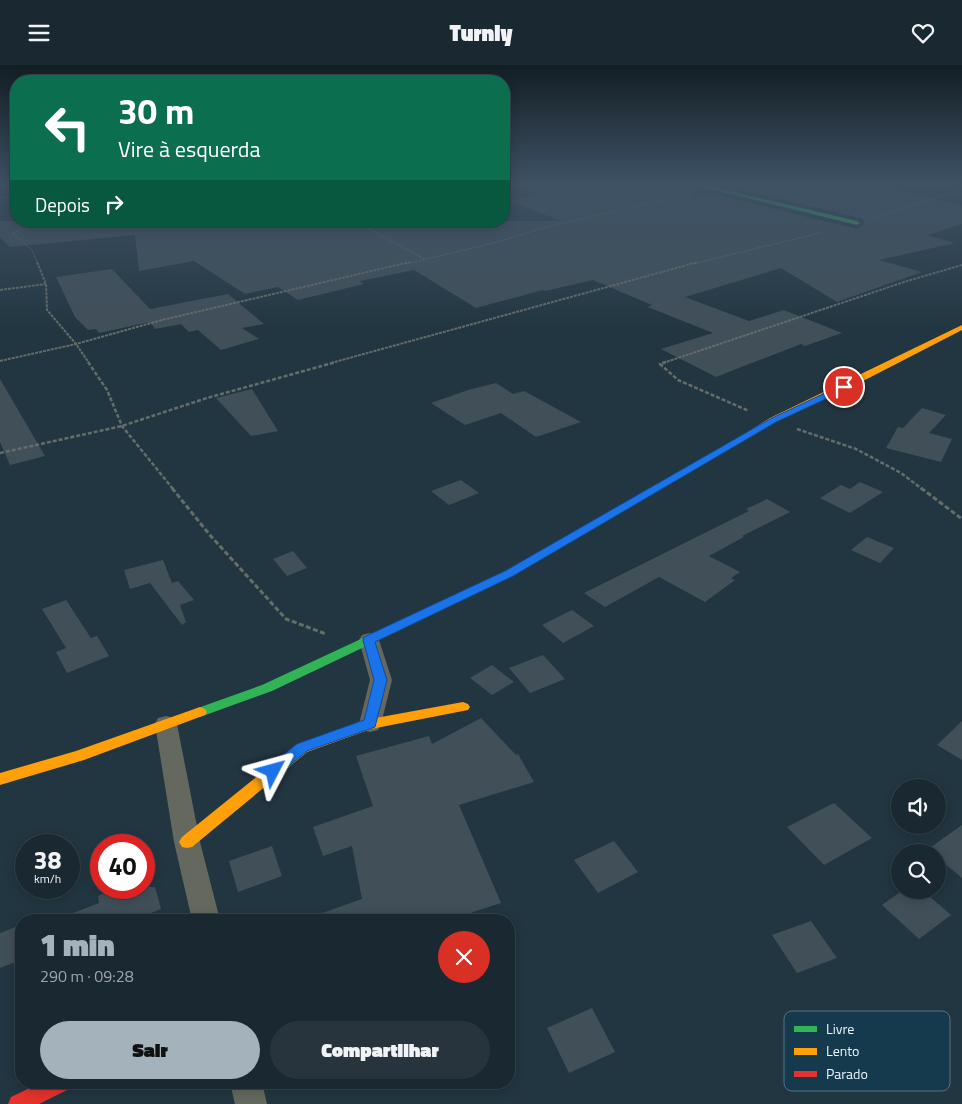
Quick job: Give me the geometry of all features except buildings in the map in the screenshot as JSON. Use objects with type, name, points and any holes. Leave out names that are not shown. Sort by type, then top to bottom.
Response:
[{"type":"main road","points":[[0,779],[79,756],[267,688],[509,574],[773,421],[862,379],[962,327]]},
{"type":"main road","points":[[187,842],[302,748],[370,723],[462,707]]},
{"type":"main road","points":[[18,1104],[48,1089]]},
{"type":"street","points":[[369,640],[381,680],[370,723]]},
{"type":"street","points":[[166,724],[187,842],[205,914]]},
{"type":"street","points":[[247,1089],[251,1104]]},
{"type":"path","points":[[13,232],[12,233],[32,250],[46,284],[47,310],[76,345],[107,390],[122,425],[209,534],[264,597],[286,619],[326,634],[345,651]]},
{"type":"path","points":[[376,232],[424,259]]},
{"type":"path","points":[[0,361],[76,345],[162,320],[494,243],[531,232]]},
{"type":"path","points":[[0,453],[122,425],[207,398],[542,304],[752,248],[820,232]]},
{"type":"path","points":[[962,265],[904,282],[660,364],[678,380],[773,421],[856,449],[900,473],[962,519]]},
{"type":"path","points":[[0,290],[46,284]]},
{"type":"traffic: fast","points":[[200,712],[267,688],[509,574],[732,444]]},
{"type":"traffic: slow","points":[[732,444],[773,420],[862,378],[962,327]]},
{"type":"traffic: slow","points":[[187,842],[302,748],[370,724],[463,707]]},
{"type":"traffic: slow","points":[[0,779],[79,756],[200,712]]},
{"type":"traffic: jam","points":[[18,1104],[48,1089]]},
{"type":"route","points":[[273,771],[302,748],[370,723],[381,680],[369,640],[509,574],[773,421],[844,387]]}]
